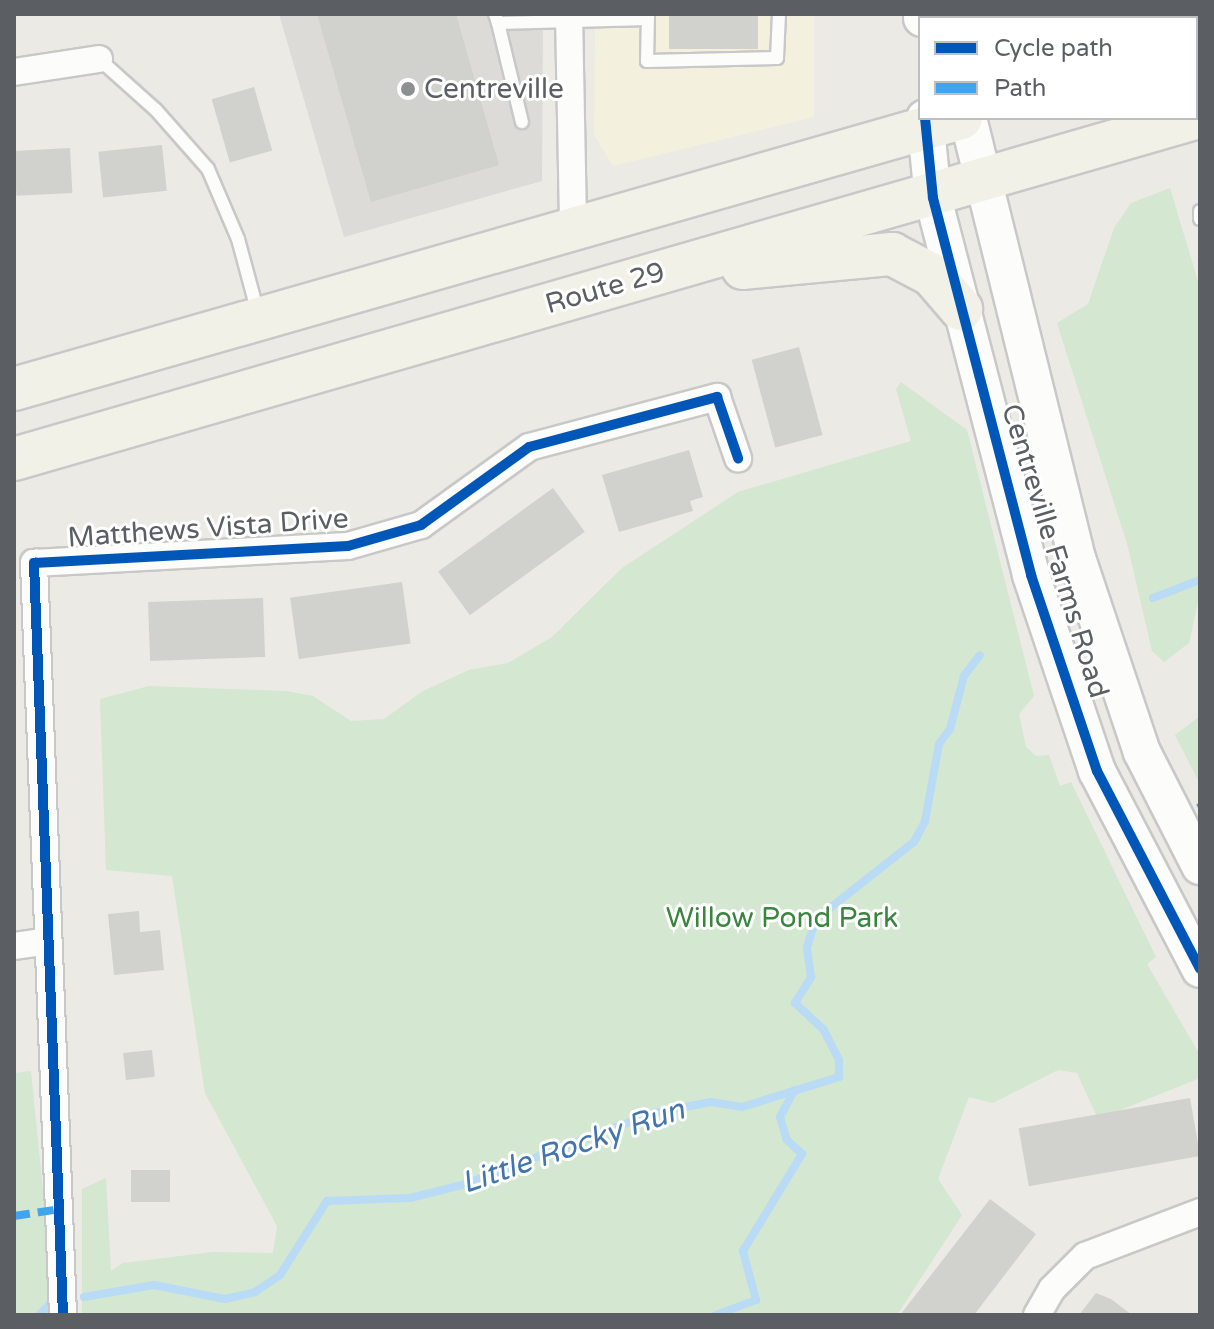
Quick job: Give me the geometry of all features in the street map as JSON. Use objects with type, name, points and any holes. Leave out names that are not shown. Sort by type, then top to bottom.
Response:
[{"type":"main road","name":"Route 29","points":[[14,459],[662,272],[933,198],[1187,120]]},
{"type":"main road","points":[[14,389],[573,230],[937,121]]},
{"type":"main road","points":[[662,272],[892,254],[932,275],[961,309]]},
{"type":"street","points":[[569,16],[573,230]]},
{"type":"street","points":[[14,72],[99,59]]},
{"type":"street","name":"Centreville Farms Road","points":[[968,120],[981,183],[1078,561],[1142,752],[1200,866]]},
{"type":"street","name":"Centreville Farms Road","points":[[937,121],[933,198],[1031,575],[1097,771],[1200,969]]},
{"type":"street","name":"Matthews Vista Drive","points":[[24,592],[34,563],[348,546],[421,525],[529,447],[717,397],[738,458]]},
{"type":"street","points":[[24,592],[48,941],[63,1315]]},
{"type":"street","points":[[14,946],[48,941]]},
{"type":"street","points":[[1037,1315],[1085,1256],[1200,1212]]},
{"type":"lane","points":[[522,122],[497,19],[648,16],[647,61],[777,58],[779,14]]},
{"type":"lane","points":[[99,59],[156,110],[208,169],[238,239],[260,320]]},
{"type":"lane","points":[[1200,211],[1200,219]]},
{"type":"shaded area","points":[[279,14],[543,14],[542,181],[344,237]]},
{"type":"shaded area","points":[[595,14],[814,14],[814,117],[613,166],[594,135]]},
{"type":"green space","points":[[1170,188],[1200,288],[1200,593],[1189,643],[1164,662],[1152,651],[1128,547],[1057,323],[1088,304],[1114,228],[1131,203]]},
{"type":"green space","name":"Willow Pond Park","points":[[901,382],[967,430],[1034,696],[1019,714],[1026,747],[1036,756],[1049,755],[1060,786],[1071,782],[1156,957],[1147,964],[1200,1055],[1200,1078],[1098,1119],[1077,1073],[1058,1070],[993,1103],[969,1097],[938,1179],[962,1215],[897,1315],[82,1315],[82,1189],[106,1178],[111,1271],[123,1263],[213,1252],[273,1253],[277,1226],[205,1093],[172,876],[106,870],[100,699],[149,686],[286,691],[313,696],[351,721],[384,719],[423,691],[469,670],[508,663],[552,637],[622,568],[738,492],[911,441],[896,389]]},
{"type":"green space","points":[[1200,716],[1200,784],[1175,735]]},
{"type":"green space","points":[[31,1071],[51,1271],[49,1315],[14,1315],[14,1073]]},
{"type":"building","name":"Centreville","points":[[317,14],[456,14],[499,165],[371,202]]},
{"type":"building","points":[[669,14],[758,14],[758,49],[669,49]]},
{"type":"building","points":[[254,87],[272,150],[230,163],[212,99]]},
{"type":"building","points":[[162,145],[167,191],[103,197],[98,152]]},
{"type":"building","points":[[70,148],[72,193],[16,196],[14,151]]},
{"type":"building","points":[[799,347],[823,435],[775,448],[752,360]]},
{"type":"building","points":[[689,450],[703,497],[690,501],[693,511],[619,532],[602,475]]},
{"type":"building","points":[[553,488],[585,532],[470,615],[438,571]]},
{"type":"building","points":[[402,582],[411,643],[299,659],[290,598]]},
{"type":"building","points":[[263,598],[265,657],[150,661],[148,602]]},
{"type":"building","points":[[139,911],[140,932],[160,930],[164,970],[114,975],[108,914]]},
{"type":"building","points":[[152,1050],[155,1077],[126,1080],[123,1053]]},
{"type":"building","points":[[1190,1098],[1200,1156],[1029,1186],[1019,1128]]},
{"type":"building","points":[[131,1170],[170,1170],[170,1202],[131,1202]]},
{"type":"building","points":[[990,1199],[1036,1234],[974,1315],[900,1315]]},
{"type":"building","points":[[1096,1293],[1111,1299],[1132,1315],[1079,1315]]},
{"type":"waterway","name":"Little Rocky Run","points":[[1153,598],[1200,580]]},
{"type":"waterway","name":"Little Rocky Run","points":[[84,1297],[154,1285],[225,1299],[255,1292],[280,1275],[327,1201],[410,1198],[462,1185],[654,1113],[711,1102],[742,1107],[839,1077],[839,1060],[824,1030],[795,1003],[811,977],[807,947],[816,919],[914,842],[925,821],[939,744],[950,729],[964,676],[980,655]]},
{"type":"waterway","points":[[716,1315],[756,1300],[743,1251],[802,1154],[787,1140],[780,1117],[794,1091]]},
{"type":"waterway","name":"Little Rocky Run","points":[[39,1315],[49,1305]]},
{"type":"marked path","points":[[14,1216],[61,1209]]},
{"type":"cycle path","points":[[925,120],[933,198],[1031,575],[1097,771],[1200,969]]},
{"type":"cycle path","points":[[63,1315],[34,563],[348,546],[421,525],[529,447],[717,397],[738,458]]},
{"type":"place","name":"Centreville","points":[[408,89]]}]
